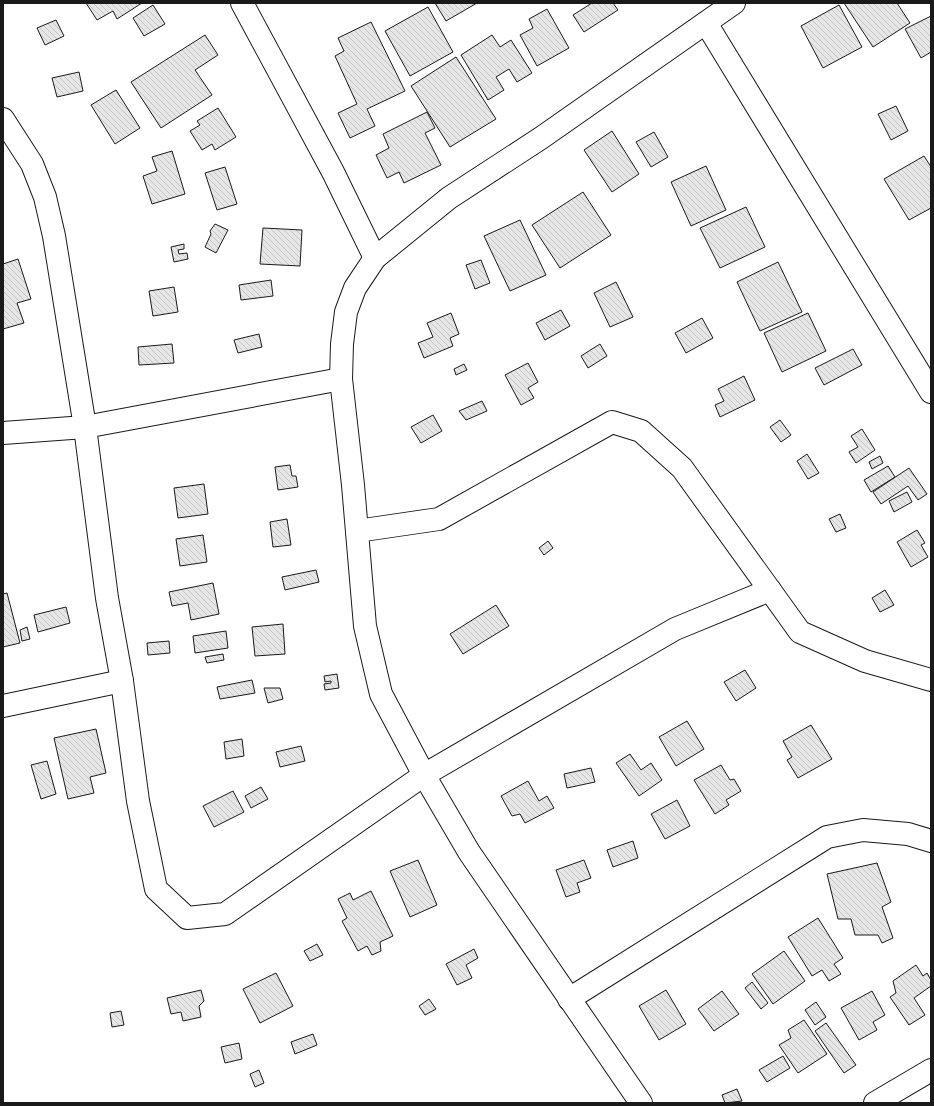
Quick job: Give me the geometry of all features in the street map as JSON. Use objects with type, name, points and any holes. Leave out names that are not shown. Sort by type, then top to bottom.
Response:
[{"type":"street","points":[[242,3],[333,172],[375,258]]},
{"type":"street","points":[[641,1103],[469,852],[424,774],[381,694],[365,626],[357,531],[341,379],[342,344],[346,312],[355,288],[375,258],[450,198],[541,138],[734,3]]},
{"type":"street","points":[[706,23],[931,392]]},
{"type":"street","points":[[3,119],[32,164],[45,197],[54,236],[85,427],[107,598],[122,681],[138,801],[156,889],[187,918],[225,914],[424,774],[675,629],[770,590]]},
{"type":"street","points":[[3,433],[85,427],[341,379]]},
{"type":"street","points":[[357,531],[439,519],[612,422],[641,431],[682,468],[800,632],[865,661],[931,680]]},
{"type":"street","points":[[3,706],[122,681]]},
{"type":"street","points":[[570,999],[826,837],[863,830],[908,834],[931,841]]},
{"type":"street","points":[[875,1103],[931,1070]]},
{"type":"building","points":[[86,3],[142,3],[117,19],[113,11],[97,20]]},
{"type":"building","points":[[435,3],[477,3],[446,21]]},
{"type":"building","points":[[592,3],[613,3],[618,10],[584,32],[573,15]]},
{"type":"building","points":[[844,3],[897,3],[910,23],[873,47]]},
{"type":"building","points":[[153,5],[165,24],[144,36],[133,18]]},
{"type":"building","points":[[839,5],[862,47],[823,68],[801,26]]},
{"type":"building","points":[[428,7],[453,52],[410,76],[385,31]]},
{"type":"building","points":[[547,9],[569,48],[537,66],[520,35],[533,28],[529,19]]},
{"type":"building","points":[[931,16],[931,52],[921,58],[905,29]]},
{"type":"building","points":[[56,20],[64,36],[45,45],[37,28]]},
{"type":"building","points":[[371,22],[405,91],[367,109],[375,126],[350,138],[338,113],[357,104],[335,56],[344,51],[338,38]]},
{"type":"building","points":[[205,35],[218,55],[195,70],[212,95],[161,128],[131,82]]},
{"type":"building","points":[[492,35],[500,47],[511,40],[532,73],[517,82],[509,69],[496,77],[504,90],[488,100],[461,55]]},
{"type":"building","points":[[456,57],[496,119],[450,147],[411,86]]},
{"type":"building","points":[[79,72],[83,91],[57,97],[52,78]]},
{"type":"building","points":[[116,90],[140,128],[115,144],[91,105]]},
{"type":"building","points":[[896,106],[908,131],[891,140],[878,114]]},
{"type":"building","points":[[218,108],[236,137],[215,150],[212,144],[202,150],[190,131],[200,125],[197,121]]},
{"type":"building","points":[[427,112],[435,128],[425,133],[441,165],[404,183],[399,172],[387,178],[376,155],[389,148],[383,134]]},
{"type":"building","points":[[612,131],[639,174],[612,192],[584,150]]},
{"type":"building","points":[[654,132],[668,157],[651,167],[636,142]]},
{"type":"building","points":[[172,151],[185,194],[152,204],[143,176],[157,171],[152,157]]},
{"type":"building","points":[[924,156],[931,167],[931,208],[909,220],[884,179]]},
{"type":"building","points":[[706,166],[726,210],[691,226],[671,182]]},
{"type":"building","points":[[225,167],[237,204],[217,210],[205,173]]},
{"type":"building","points":[[583,192],[611,235],[560,268],[532,225]]},
{"type":"building","points":[[746,207],[765,247],[720,268],[700,228]]},
{"type":"building","points":[[520,220],[546,275],[510,291],[484,236]]},
{"type":"building","points":[[215,224],[228,230],[216,253],[205,247],[211,234],[210,231]]},
{"type":"building","points":[[263,228],[302,230],[300,266],[260,264]]},
{"type":"building","points":[[184,244],[184,249],[178,250],[179,254],[187,253],[188,259],[174,262],[171,247]]},
{"type":"building","points":[[18,259],[31,299],[17,303],[24,323],[3,329],[3,264]]},
{"type":"building","points":[[481,260],[490,283],[475,289],[466,265]]},
{"type":"building","points":[[778,262],[802,312],[760,331],[737,282]]},
{"type":"building","points":[[271,280],[273,296],[241,300],[239,285]]},
{"type":"building","points":[[616,282],[633,317],[610,327],[594,293]]},
{"type":"building","points":[[174,287],[178,312],[153,316],[149,291]]},
{"type":"building","points":[[561,310],[570,326],[545,340],[536,323]]},
{"type":"building","points":[[451,313],[459,334],[450,338],[453,346],[424,358],[418,343],[433,337],[427,323]]},
{"type":"building","points":[[808,313],[826,351],[782,372],[764,333]]},
{"type":"building","points":[[702,318],[713,338],[686,353],[675,333]]},
{"type":"building","points":[[259,334],[262,347],[238,353],[234,340]]},
{"type":"building","points":[[172,344],[174,363],[139,365],[138,347]]},
{"type":"building","points":[[600,344],[607,356],[588,368],[581,356]]},
{"type":"building","points":[[853,349],[862,365],[824,385],[815,368]]},
{"type":"building","points":[[528,363],[538,382],[528,388],[534,398],[521,405],[505,375]]},
{"type":"building","points":[[464,364],[467,370],[456,375],[454,369]]},
{"type":"building","points":[[744,376],[755,400],[720,417],[715,405],[724,401],[718,389]]},
{"type":"building","points":[[482,401],[487,411],[466,420],[459,411]]},
{"type":"building","points":[[433,415],[442,431],[421,443],[411,427]]},
{"type":"building","points":[[780,420],[791,435],[781,442],[770,427]]},
{"type":"building","points":[[862,429],[875,450],[856,463],[849,452],[858,447],[851,436]]},
{"type":"building","points":[[807,454],[819,473],[808,479],[797,461]]},
{"type":"building","points":[[880,456],[883,463],[872,469],[869,462]]},
{"type":"building","points":[[290,465],[292,476],[296,476],[298,487],[278,490],[275,467]]},
{"type":"building","points":[[888,466],[895,477],[871,492],[864,480]]},
{"type":"building","points":[[909,468],[927,494],[918,500],[908,486],[881,504],[873,492]]},
{"type":"building","points":[[204,484],[208,514],[178,518],[174,488]]},
{"type":"building","points":[[907,492],[912,502],[894,512],[889,501]]},
{"type":"building","points":[[840,514],[846,528],[836,532],[829,519]]},
{"type":"building","points":[[287,519],[291,545],[273,547],[270,522]]},
{"type":"building","points":[[917,530],[925,543],[921,545],[928,557],[911,567],[897,542]]},
{"type":"building","points":[[203,535],[207,562],[180,566],[176,539]]},
{"type":"building","points":[[548,541],[553,548],[544,555],[539,548]]},
{"type":"building","points":[[316,570],[319,582],[285,590],[282,577]]},
{"type":"building","points":[[213,583],[219,614],[191,620],[188,603],[172,606],[169,592]]},
{"type":"building","points":[[885,590],[894,605],[880,612],[872,598]]},
{"type":"building","points":[[7,593],[20,643],[3,647],[3,594]]},
{"type":"building","points":[[496,605],[509,626],[463,654],[450,634]]},
{"type":"building","points":[[66,607],[70,623],[38,632],[34,615]]},
{"type":"building","points":[[283,624],[285,654],[255,656],[252,627]]},
{"type":"building","points":[[27,627],[30,639],[22,641],[20,630]]},
{"type":"building","points":[[226,631],[228,648],[195,653],[193,636]]},
{"type":"building","points":[[169,641],[170,653],[148,655],[147,643]]},
{"type":"building","points":[[223,654],[224,660],[207,663],[205,657]]},
{"type":"building","points":[[745,670],[756,688],[736,701],[724,682]]},
{"type":"building","points":[[337,674],[339,688],[325,690],[324,684],[331,683],[331,681],[325,682],[324,676]]},
{"type":"building","points":[[252,680],[255,693],[220,699],[217,687]]},
{"type":"building","points":[[264,688],[280,688],[283,699],[268,703]]},
{"type":"building","points":[[687,721],[704,749],[676,766],[659,737]]},
{"type":"building","points":[[811,725],[832,759],[798,778],[787,760],[792,757],[783,741]]},
{"type":"building","points":[[96,729],[106,773],[90,777],[94,793],[68,799],[54,738]]},
{"type":"building","points":[[242,739],[244,756],[226,759],[224,742]]},
{"type":"building","points":[[301,746],[305,761],[280,767],[276,752]]},
{"type":"building","points":[[630,754],[641,770],[651,763],[662,780],[639,796],[616,763]]},
{"type":"building","points":[[47,761],[56,794],[41,799],[31,765]]},
{"type":"building","points":[[721,765],[730,780],[734,779],[741,791],[726,800],[729,805],[715,814],[694,780]]},
{"type":"building","points":[[591,768],[595,782],[567,788],[564,774]]},
{"type":"building","points":[[528,781],[539,801],[547,796],[554,808],[525,823],[520,814],[512,816],[501,796]]},
{"type":"building","points":[[261,787],[268,799],[251,808],[245,796]]},
{"type":"building","points":[[233,791],[244,812],[214,827],[203,806]]},
{"type":"building","points":[[677,800],[690,826],[665,839],[651,814]]},
{"type":"building","points":[[633,841],[638,858],[613,867],[607,850]]},
{"type":"building","points":[[418,860],[437,905],[410,917],[390,871]]},
{"type":"building","points":[[584,860],[591,878],[577,883],[580,892],[566,897],[556,870]]},
{"type":"building","points":[[877,863],[891,902],[882,907],[893,938],[882,943],[878,935],[855,935],[851,919],[838,919],[827,874]]},
{"type":"building","points":[[371,891],[393,936],[380,942],[381,951],[372,955],[367,946],[358,951],[342,921],[347,918],[338,899],[350,893],[353,900]]},
{"type":"building","points":[[818,918],[843,958],[834,964],[841,974],[829,981],[822,970],[812,976],[788,937]]},
{"type":"building","points":[[317,944],[323,955],[310,961],[304,951]]},
{"type":"building","points":[[474,949],[478,958],[466,965],[472,978],[457,985],[446,964]]},
{"type":"building","points":[[784,951],[805,981],[773,1004],[752,974]]},
{"type":"building","points":[[916,965],[923,976],[927,973],[931,980],[931,986],[914,998],[925,1015],[909,1025],[890,997],[896,993],[893,981]]},
{"type":"building","points":[[276,973],[293,1006],[260,1023],[243,989]]},
{"type":"building","points":[[752,982],[768,1003],[761,1009],[745,988]]},
{"type":"building","points":[[201,990],[204,1001],[199,1006],[201,1017],[183,1021],[181,1012],[171,1014],[167,998]]},
{"type":"building","points":[[666,990],[686,1024],[659,1040],[639,1006]]},
{"type":"building","points":[[722,991],[739,1014],[714,1031],[698,1009]]},
{"type":"building","points":[[872,991],[885,1015],[873,1022],[877,1030],[859,1040],[841,1008]]},
{"type":"building","points":[[429,999],[436,1009],[425,1015],[419,1006]]},
{"type":"building","points":[[816,1002],[826,1017],[815,1025],[805,1010]]},
{"type":"building","points":[[121,1011],[124,1025],[112,1027],[110,1013]]},
{"type":"building","points":[[804,1020],[827,1054],[798,1073],[779,1045],[791,1038],[788,1030]]},
{"type":"building","points":[[826,1023],[856,1065],[844,1073],[815,1031]]},
{"type":"building","points":[[313,1034],[317,1045],[295,1054],[291,1042]]},
{"type":"building","points":[[239,1043],[242,1059],[225,1063],[221,1047]]},
{"type":"building","points":[[783,1056],[790,1068],[767,1082],[759,1070]]},
{"type":"building","points":[[259,1070],[264,1083],[255,1087],[250,1074]]},
{"type":"building","points":[[737,1089],[742,1101],[725,1103],[722,1095]]}]
